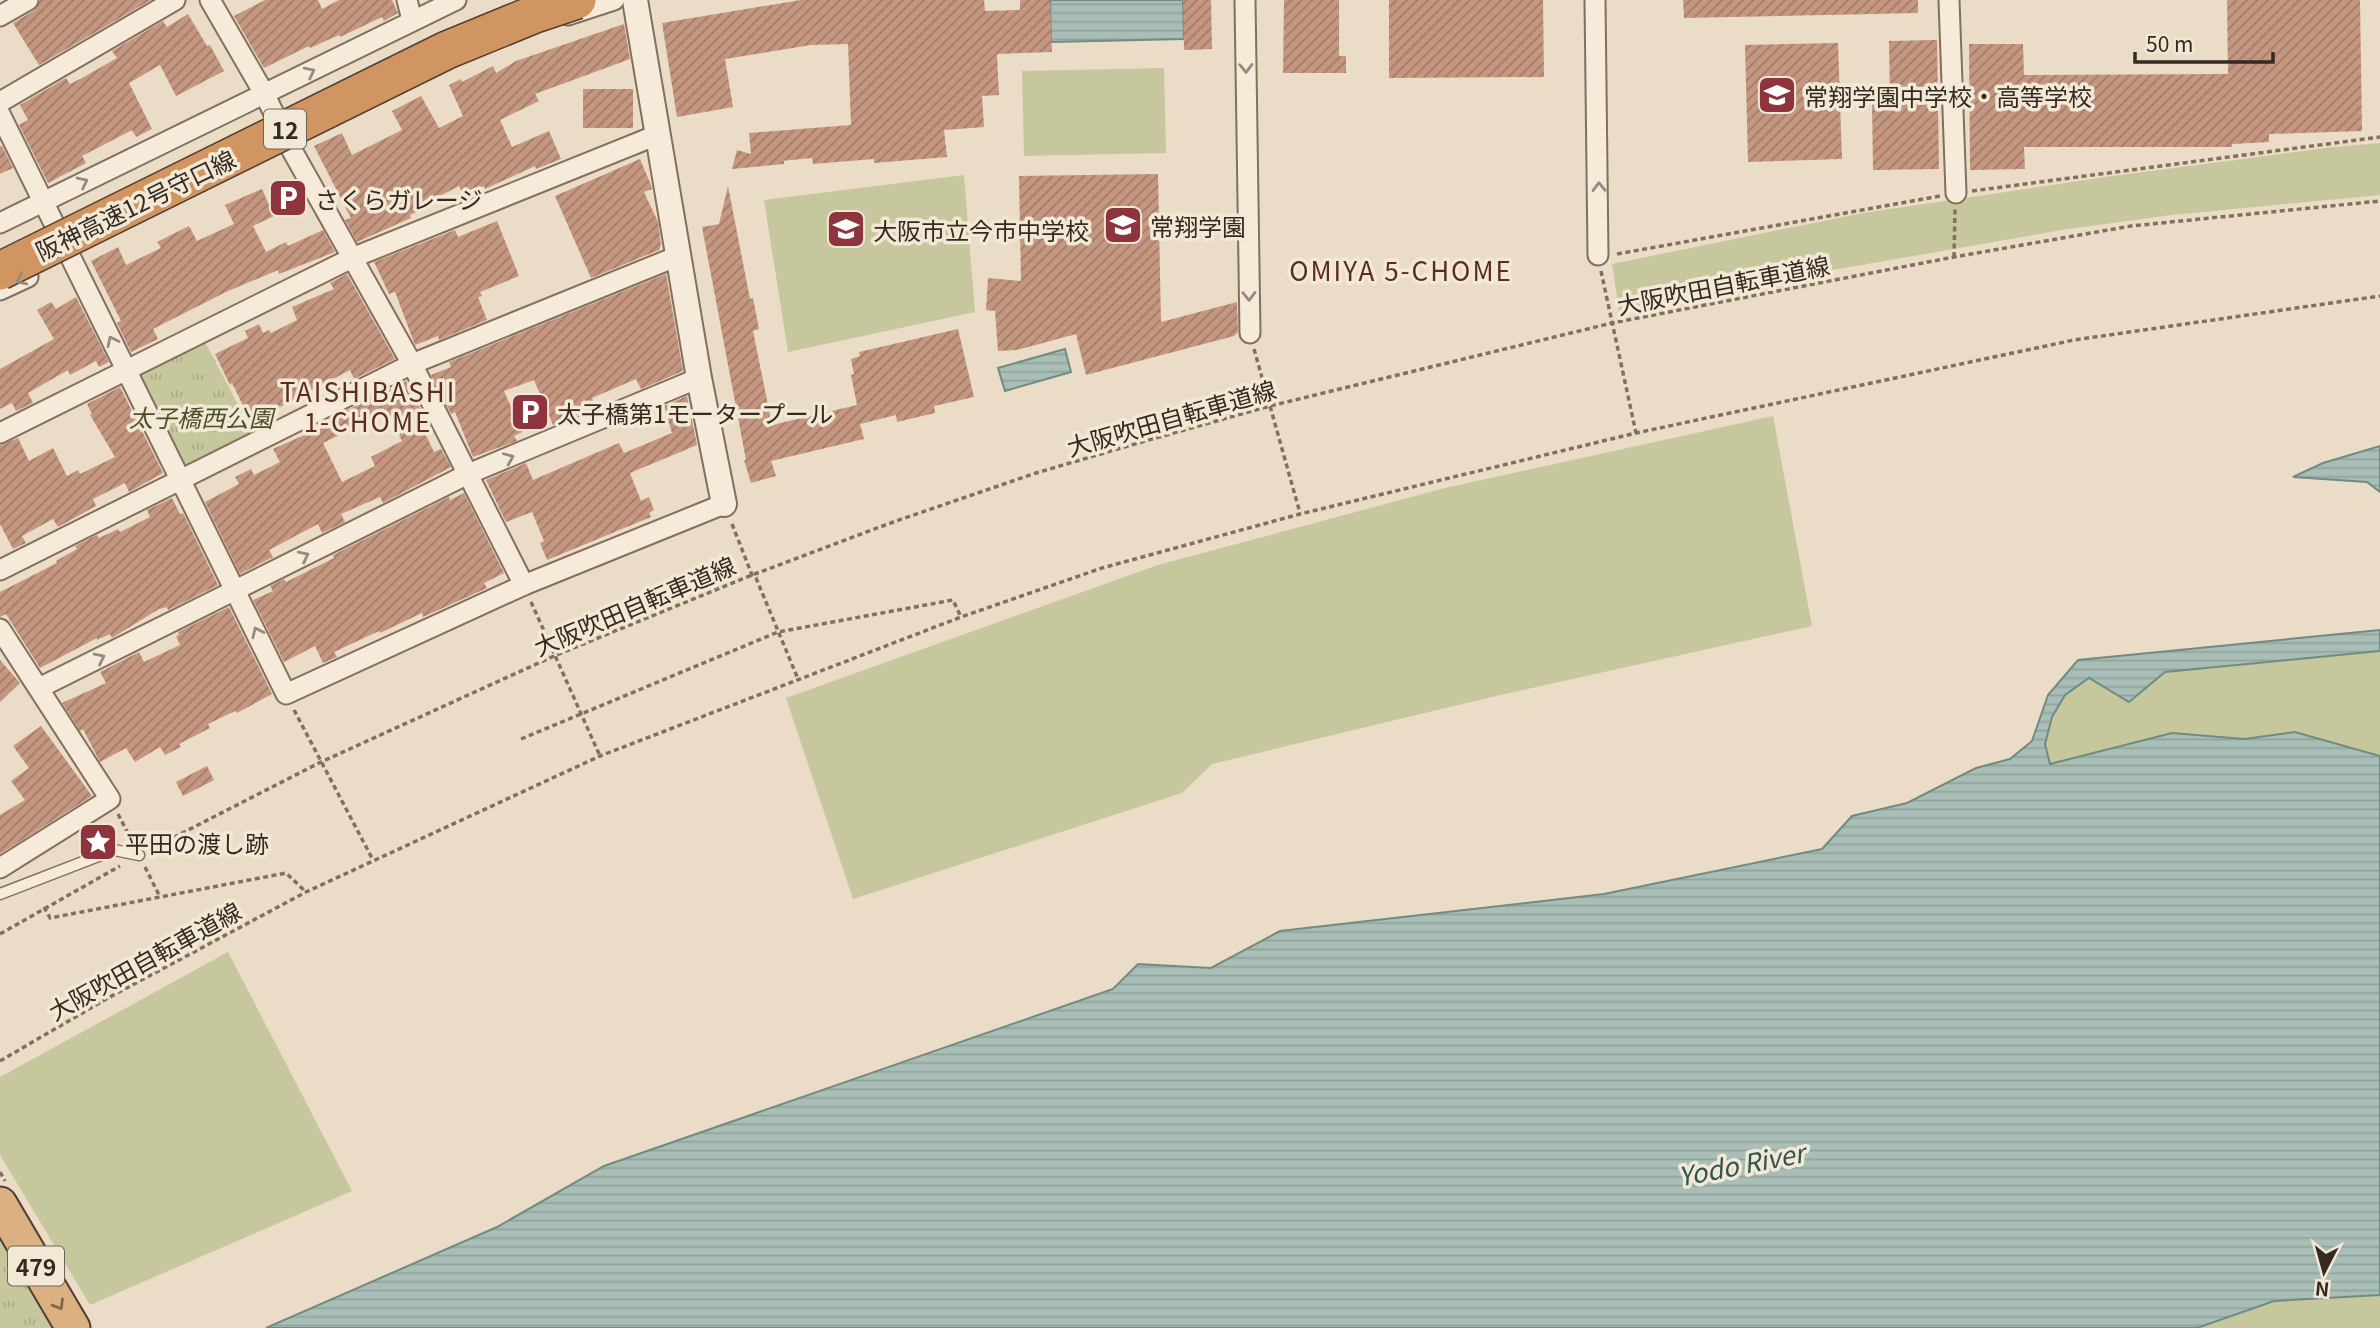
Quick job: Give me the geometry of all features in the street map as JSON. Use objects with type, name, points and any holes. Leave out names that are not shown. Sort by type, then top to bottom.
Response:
[{"type":"highway","name":"阪神高速12号守口線","points":[[0,245],[440,28],[507,0]]},
{"type":"highway","name":"阪神高速12号守口線","points":[[0,271],[447,50],[577,0]]},
{"type":"highway","name":"479","points":[[0,1204],[73,1328]]},
{"type":"highway","name":"479","points":[[0,1249],[47,1328]]},
{"type":"street","points":[[0,16],[28,0]]},
{"type":"street","points":[[0,102],[175,0]]},
{"type":"street","points":[[407,0],[412,20]]},
{"type":"street","points":[[0,223],[456,0]]},
{"type":"street","points":[[0,290],[537,24],[614,0]]},
{"type":"street","points":[[0,114],[4,136],[43,202],[237,590],[286,694],[524,585],[724,504],[699,378],[635,0]]},
{"type":"street","points":[[1245,0],[1250,333]]},
{"type":"street","points":[[1594,0],[1606,255]]},
{"type":"street","points":[[1948,0],[1955,193]]},
{"type":"street","points":[[215,2],[289,145],[412,364],[524,585]]},
{"type":"street","points":[[0,433],[352,258],[657,135]]},
{"type":"street","points":[[0,570],[412,364],[678,256]]},
{"type":"street","points":[[39,688],[468,474],[699,378]]},
{"type":"street","points":[[0,868],[110,799],[39,688],[3,642]]},
{"type":"lane","points":[[0,894],[114,850],[139,855]]},
{"type":"path","points":[[1636,433],[1612,323],[1606,255],[1955,193],[2380,137]]},
{"type":"path","points":[[1954,257],[1955,193]]},
{"type":"path","name":"大阪吹田自転車道線","points":[[0,934],[139,855],[321,762],[554,656],[752,575],[896,521],[1036,473],[1270,406],[1612,323],[2131,226],[2380,201]]},
{"type":"path","name":"大阪吹田自転車道線","points":[[0,1061],[108,998],[306,892],[600,756],[961,617],[1102,568],[1300,513],[1636,433],[2074,340],[2380,296]]},
{"type":"path","points":[[1250,333],[1300,513]]},
{"type":"path","points":[[724,504],[798,679]]},
{"type":"path","points":[[524,585],[600,756]]},
{"type":"path","points":[[521,739],[778,632],[953,600],[961,617]]},
{"type":"path","points":[[286,694],[373,860]]},
{"type":"path","points":[[114,807],[160,897]]},
{"type":"path","name":"大阪吹田自転車道線","points":[[44,907],[50,918],[286,873],[306,892]]},
{"type":"green space","points":[[1164,68],[1166,153],[1024,156],[1022,71]]},
{"type":"green space","points":[[2380,143],[2380,195],[2172,215],[2068,229],[1667,299],[1619,311],[1612,264],[1863,213],[2113,176]]},
{"type":"green space","points":[[964,175],[975,312],[788,352],[764,200]]},
{"type":"green space","name":"太子橋西公園","points":[[205,342],[253,433],[190,466],[182,463],[140,379],[143,370]]},
{"type":"green space","points":[[1773,416],[1812,626],[1496,696],[1212,764],[1182,793],[853,899],[786,698],[1158,565],[1445,488]]},
{"type":"green space","points":[[2380,651],[2380,756],[2295,732],[2244,739],[2172,733],[2050,764],[2045,744],[2052,717],[2065,695],[2090,677],[2129,702],[2165,672]]},
{"type":"green space","points":[[228,952],[352,1191],[90,1305],[0,1155],[0,1077]]},
{"type":"green space","points":[[0,1226],[61,1328],[0,1328]]},
{"type":"green space","points":[[2380,1295],[2380,1328],[2197,1328],[2274,1301]]},
{"type":"water","points":[[1050,0],[1183,0],[1184,39],[1051,42]]},
{"type":"water","points":[[1065,349],[1071,372],[1005,391],[998,368]]},
{"type":"water","points":[[2380,446],[2380,492],[2367,482],[2293,477],[2323,463]]},
{"type":"water","name":"Yodo River","points":[[2380,630],[2380,651],[2165,672],[2129,702],[2089,678],[2065,695],[2052,717],[2045,744],[2050,764],[2172,733],[2244,739],[2295,732],[2380,756],[2380,1295],[2274,1301],[2197,1328],[266,1328],[497,1227],[604,1166],[1113,989],[1138,964],[1211,968],[1280,931],[1604,894],[1822,849],[1852,816],[1907,803],[1976,768],[2010,759],[2032,741],[2048,695],[2078,660]]},
{"type":"building","points":[[40,0],[151,0],[39,65],[13,23],[35,10]]},
{"type":"building","points":[[265,0],[318,0],[322,9],[339,0],[392,0],[398,13],[384,21],[382,17],[340,37],[339,35],[310,48],[309,46],[264,68],[234,16]]},
{"type":"building","points":[[801,0],[984,0],[985,11],[1020,10],[1020,0],[1050,0],[1052,52],[997,54],[999,95],[982,96],[984,127],[944,130],[947,157],[874,163],[874,159],[813,164],[812,158],[781,161],[784,161],[784,164],[732,169],[737,150],[751,154],[749,133],[851,125],[848,44],[811,45],[725,59],[733,107],[677,117],[662,23]]},
{"type":"building","points":[[1183,0],[1211,0],[1212,49],[1184,50]]},
{"type":"building","points":[[1284,0],[1339,0],[1339,56],[1346,56],[1346,73],[1283,73]]},
{"type":"building","points":[[1389,0],[1543,0],[1544,77],[1389,78]]},
{"type":"building","points":[[1683,0],[1918,0],[1918,13],[1684,18]]},
{"type":"building","points":[[2227,0],[2360,0],[2362,131],[2269,134],[2269,142],[2232,144],[2232,147],[2024,147],[2025,169],[1970,170],[1969,44],[2023,44],[2024,75],[2228,74]]},
{"type":"building","points":[[188,14],[224,71],[176,96],[160,65],[129,83],[152,129],[136,137],[132,130],[82,156],[86,163],[48,183],[19,125],[28,120],[20,105],[66,78],[70,84],[82,78],[117,58],[112,51],[163,21],[167,27]]},
{"type":"building","points":[[624,24],[630,59],[535,94],[539,101],[500,120],[512,147],[549,131],[561,159],[536,169],[535,166],[485,189],[484,186],[463,195],[459,186],[432,200],[434,204],[410,215],[411,218],[357,242],[345,220],[351,218],[314,146],[342,133],[352,155],[402,130],[392,111],[421,96],[439,128],[463,116],[449,85],[461,79],[462,82],[493,66],[496,73],[516,61]]},
{"type":"building","points":[[1937,40],[1939,169],[1873,170],[1872,103],[1890,103],[1889,41]]},
{"type":"building","points":[[1838,43],[1842,159],[1748,162],[1745,45]]},
{"type":"building","points":[[583,89],[633,89],[633,128],[583,128]]},
{"type":"building","points":[[2,146],[13,168],[0,174],[0,147]]},
{"type":"building","points":[[640,159],[652,189],[644,192],[658,222],[661,245],[659,250],[591,278],[555,196]]},
{"type":"building","points":[[1158,174],[1161,322],[1237,302],[1238,332],[1234,336],[1086,375],[1076,334],[1017,350],[998,351],[995,311],[986,310],[988,278],[1021,281],[1019,176]]},
{"type":"building","points":[[728,186],[750,299],[753,298],[759,329],[753,331],[772,425],[857,405],[851,359],[860,356],[859,352],[958,329],[974,397],[934,406],[935,413],[897,422],[896,415],[860,424],[864,439],[771,461],[776,476],[751,483],[744,460],[702,227],[719,224]]},
{"type":"building","points":[[262,189],[274,216],[253,226],[266,252],[286,242],[288,246],[323,230],[335,252],[279,274],[278,270],[226,292],[153,329],[158,339],[131,352],[117,323],[121,321],[91,261],[118,247],[126,265],[161,248],[157,242],[189,226],[197,241],[234,224],[225,205]]},
{"type":"building","points":[[497,221],[519,276],[480,292],[482,296],[478,297],[487,320],[439,340],[438,336],[415,345],[395,292],[389,294],[374,262],[455,230],[458,237]]},
{"type":"building","points":[[347,274],[395,359],[354,379],[350,370],[265,415],[267,420],[253,426],[215,354],[248,338],[245,331],[259,324],[263,333],[269,330],[271,333],[297,320],[292,307],[334,289],[330,283]]},
{"type":"building","points":[[666,274],[683,371],[641,389],[636,379],[592,398],[596,408],[553,425],[534,380],[504,391],[522,432],[514,436],[517,441],[473,457],[455,412],[451,414],[431,375],[451,367],[449,362]]},
{"type":"building","points":[[76,297],[109,362],[99,367],[96,361],[70,375],[68,370],[28,393],[33,403],[16,411],[12,403],[0,409],[0,369],[54,339],[37,310],[51,302],[56,309]]},
{"type":"building","points":[[406,381],[428,423],[422,427],[434,452],[441,449],[451,467],[383,503],[380,497],[341,514],[345,522],[322,533],[318,524],[269,550],[273,557],[240,574],[205,502],[239,484],[235,477],[251,469],[254,475],[280,462],[273,449],[329,424],[327,420]],"holes":[[[387,411],[402,441],[371,457],[375,466],[342,482],[323,443]]]},
{"type":"building","points":[[120,387],[163,473],[129,492],[125,483],[93,499],[96,506],[58,527],[53,519],[22,536],[26,543],[13,549],[0,524],[0,445],[18,438],[29,461],[53,448],[67,476],[78,470],[80,474],[115,457],[90,415],[92,414],[87,404]]},
{"type":"building","points":[[687,396],[697,445],[630,473],[641,501],[649,497],[654,510],[649,513],[651,517],[547,560],[540,543],[544,541],[532,512],[506,522],[486,480],[526,463],[533,480],[619,443],[624,453],[672,433],[664,406]]},
{"type":"building","points":[[464,493],[504,573],[484,583],[487,588],[423,617],[422,613],[380,633],[379,631],[334,652],[337,657],[323,663],[315,646],[284,662],[253,600],[273,591],[270,586],[284,579],[286,582],[334,558],[333,555],[449,497],[450,500]]},
{"type":"building","points":[[172,498],[180,514],[183,513],[218,585],[168,610],[167,607],[159,609],[112,638],[110,634],[97,638],[40,668],[6,614],[0,617],[0,592],[57,563],[56,561],[77,549],[75,546],[97,535],[99,538],[118,529],[120,532],[150,517],[147,510]]},
{"type":"building","points":[[229,607],[272,694],[237,713],[235,711],[208,724],[210,728],[179,744],[181,747],[165,755],[160,747],[135,762],[126,748],[100,762],[83,729],[80,731],[62,703],[106,683],[100,672],[139,652],[144,662],[180,645],[176,636],[179,635],[178,632]]},
{"type":"building","points":[[0,660],[20,683],[0,702]]},
{"type":"building","points":[[41,726],[92,796],[0,854],[0,815],[25,800],[11,781],[29,768],[13,746]]},
{"type":"building","points":[[207,766],[214,780],[183,796],[176,782]]},
{"type":"place","name":"常翔学園中学校・高等学校","points":[[1777,95]]},
{"type":"place","name":"さくらガレージ","points":[[288,198]]},
{"type":"place","name":"常翔学園","points":[[1123,225]]},
{"type":"place","name":"大阪市立今市中学校","points":[[846,229]]},
{"type":"place","name":"太子橋第1モータープール","points":[[530,412]]},
{"type":"place","name":"平田の渡し跡","points":[[98,842]]},
{"type":"district","name":"OMIYA 5-CHOME","points":[[1401,269]]},
{"type":"district","name":"TAISHIBASHI 1-CHOME","points":[[368,405]]}]
